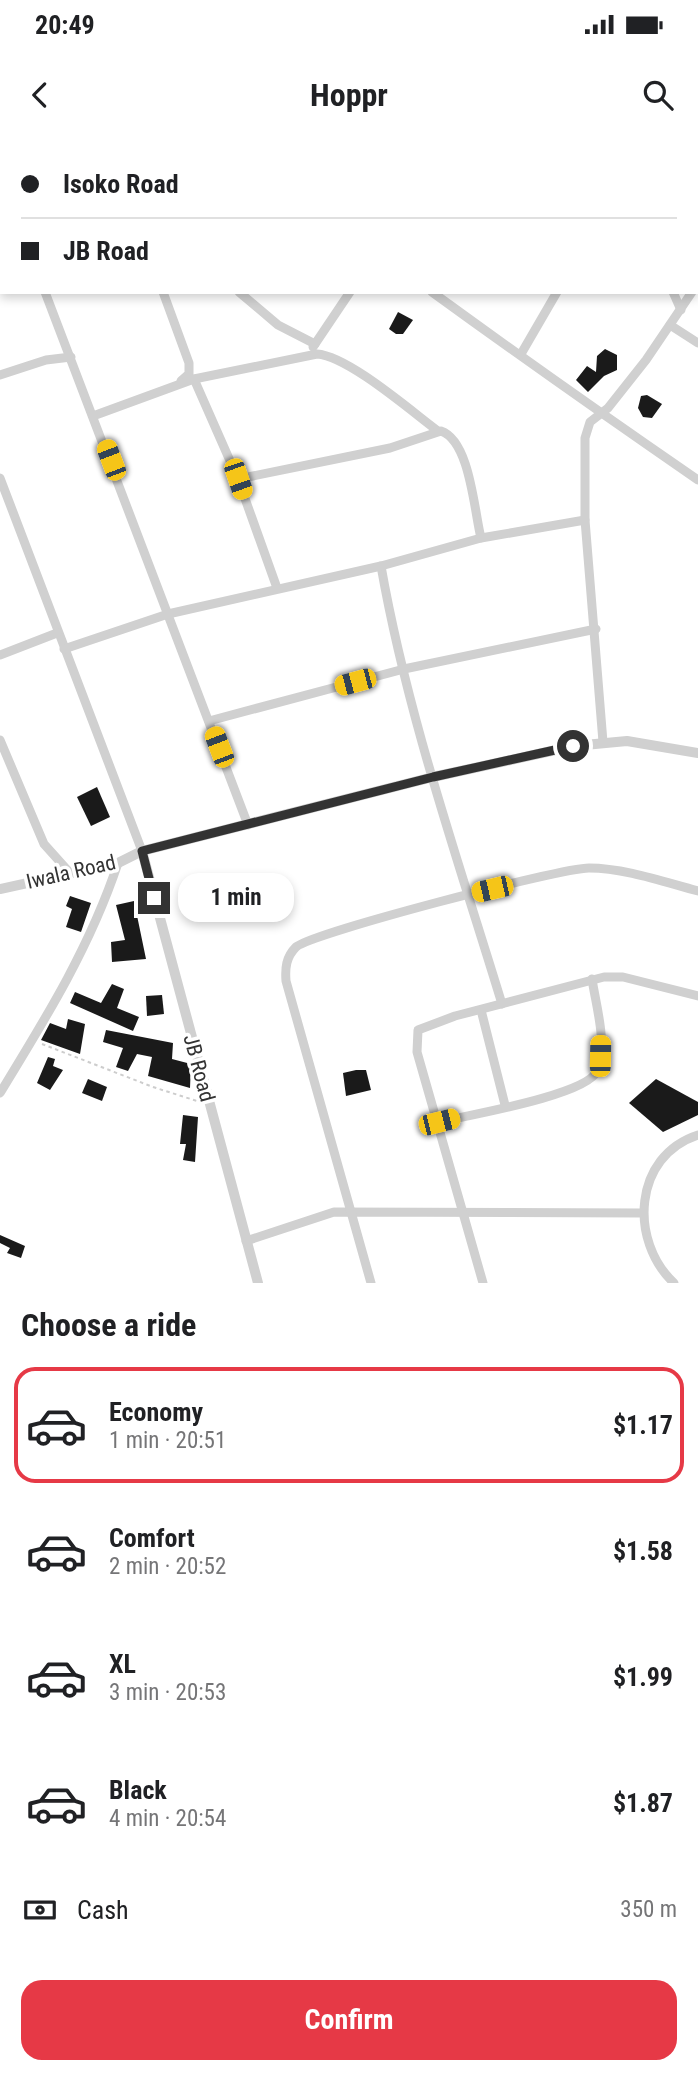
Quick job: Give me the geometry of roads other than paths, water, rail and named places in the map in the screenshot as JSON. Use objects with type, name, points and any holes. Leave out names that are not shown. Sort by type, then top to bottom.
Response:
[{"type":"street","points":[[47,294],[248,825]]},
{"type":"street","points":[[164,294],[189,363],[189,374],[177,384]]},
{"type":"street","points":[[241,294],[278,325],[315,344]]},
{"type":"street","points":[[309,355],[349,294]]},
{"type":"street","points":[[435,294],[521,354],[601,415],[698,480]]},
{"type":"street","points":[[521,354],[556,294]]},
{"type":"street","points":[[674,294],[681,310]]},
{"type":"street","points":[[603,742],[596,629],[585,520],[583,449],[590,422],[601,415],[646,360],[691,294]]},
{"type":"street","points":[[670,325],[698,343]]},
{"type":"street","points":[[93,416],[194,379],[309,355],[331,356],[438,431],[451,435],[461,448],[481,538]]},
{"type":"street","points":[[0,375],[46,360],[71,357]]},
{"type":"street","points":[[194,379],[238,479],[277,589]]},
{"type":"street","points":[[238,479],[390,448],[438,431]]},
{"type":"street","points":[[0,478],[3,494],[142,851]]},
{"type":"street","points":[[64,649],[168,614],[381,566],[481,538],[585,520]]},
{"type":"street","points":[[381,566],[404,669],[433,777],[502,1004]]},
{"type":"street","points":[[209,721],[404,669],[596,629]]},
{"type":"street","points":[[0,655],[57,633]]},
{"type":"street","points":[[0,740],[44,844],[70,873]]},
{"type":"street","name":"Iwala Road","points":[[0,889],[118,863],[142,851],[433,777],[603,742],[627,741],[698,753]]},
{"type":"street","name":"JB Road","points":[[142,851],[208,1105],[258,1283]]},
{"type":"street","points":[[0,1093],[34,1041],[86,947],[118,863]]},
{"type":"street","points":[[371,1283],[291,1002],[285,969],[287,959],[297,947],[309,939],[468,895],[592,868],[698,891]]},
{"type":"street","points":[[483,1283],[417,1052],[416,1035],[424,1026],[592,979],[623,977],[698,996]]},
{"type":"street","points":[[439,1122],[570,1091],[596,1074],[600,1038],[592,979]]},
{"type":"street","points":[[481,1010],[505,1105]]},
{"type":"street","points":[[674,1283],[662,1272],[649,1249],[642,1213],[654,1173],[670,1152],[698,1135]]},
{"type":"street","points":[[246,1241],[313,1217],[349,1211],[642,1213]]}]
